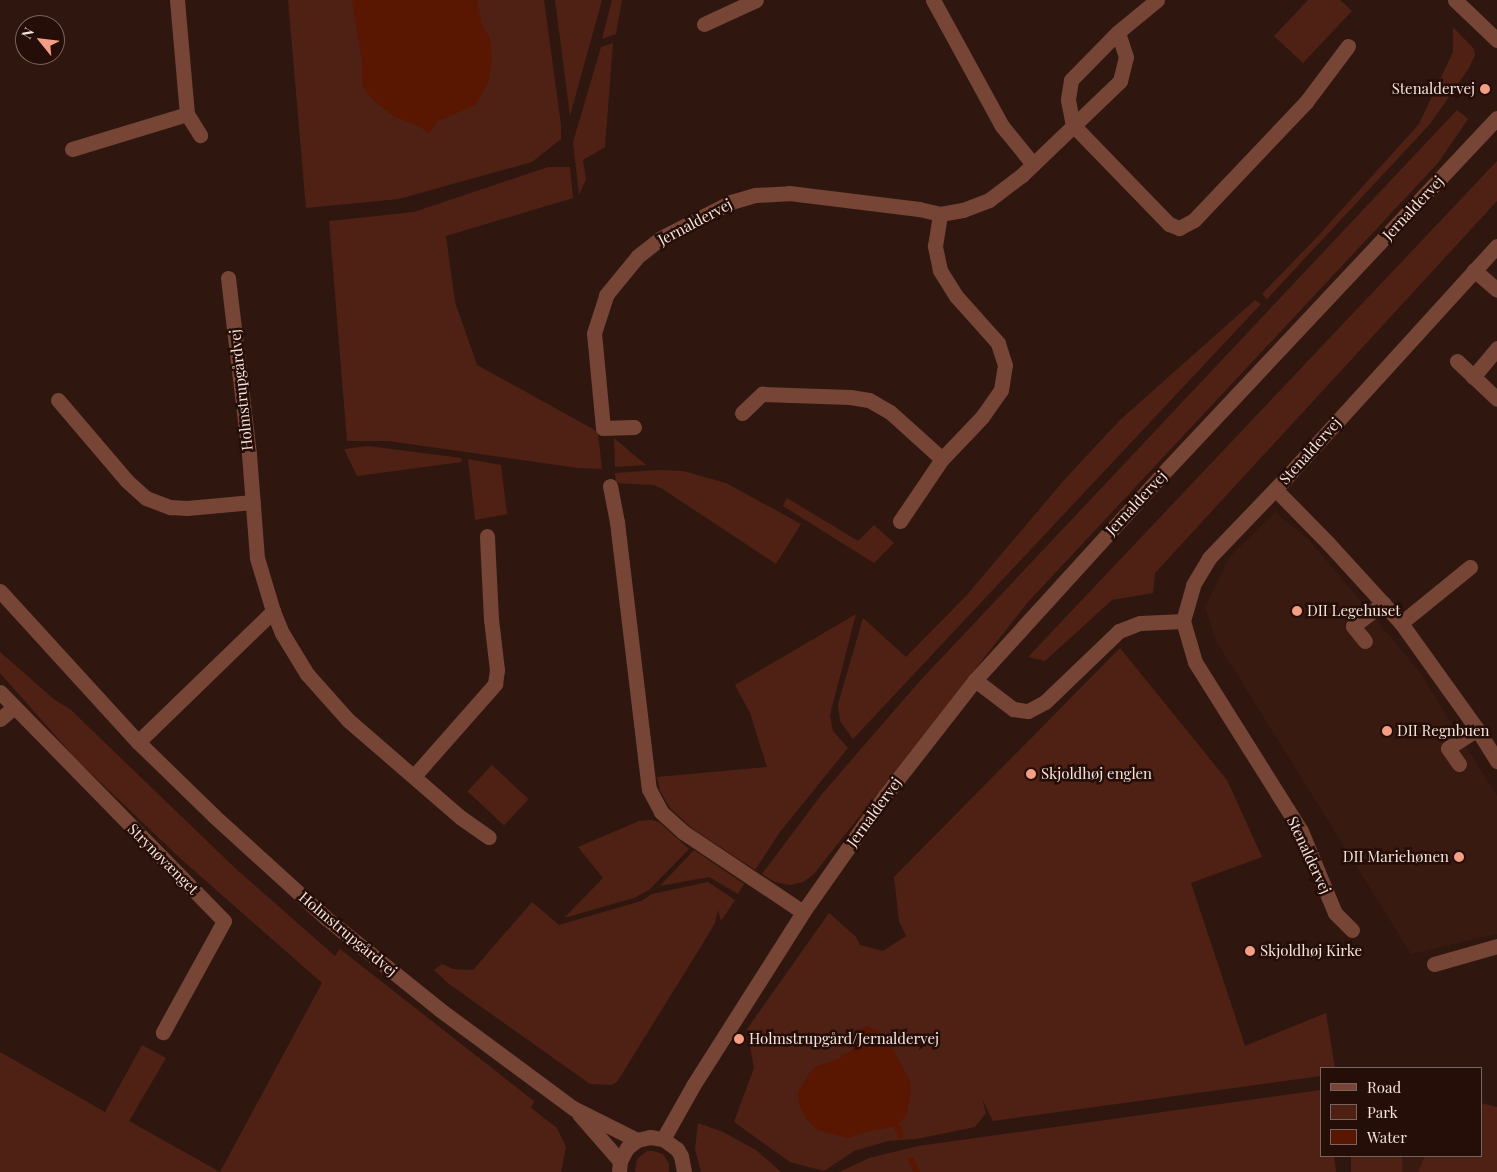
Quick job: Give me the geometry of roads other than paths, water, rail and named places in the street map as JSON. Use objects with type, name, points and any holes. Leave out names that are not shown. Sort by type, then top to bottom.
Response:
[{"type":"street","points":[[177,0],[187,114],[200,135]]},
{"type":"street","points":[[704,24],[756,0]]},
{"type":"street","points":[[933,0],[1002,126],[1033,164]]},
{"type":"street","points":[[1157,0],[1118,32],[1071,80],[1068,100],[1073,125],[1169,224],[1179,228],[1194,220],[1306,102],[1348,46]]},
{"type":"street","points":[[1455,0],[1497,40]]},
{"type":"street","name":"Jernaldervej","points":[[634,427],[603,428],[594,333],[606,295],[638,256],[661,238],[731,202],[756,195],[789,193],[891,205],[940,214],[963,210],[989,200],[1022,175],[1120,81],[1126,57],[1118,32]]},
{"type":"street","points":[[72,149],[187,114]]},
{"type":"street","name":"Jernaldervej","points":[[663,1139],[694,1084],[803,912],[886,794],[975,680],[1155,482],[1497,118]]},
{"type":"street","points":[[900,521],[942,459],[982,417],[1001,390],[1005,365],[998,342],[956,296],[940,270],[935,246],[940,214]]},
{"type":"street","name":"Stenaldervej","points":[[1352,930],[1335,913],[1301,831],[1195,662],[1183,621],[1193,585],[1209,558],[1275,489],[1497,246]]},
{"type":"street","points":[[1474,270],[1497,290]]},
{"type":"street","name":"Holmstrupgårdvej","points":[[228,278],[257,558],[273,611],[295,655],[327,699],[348,720],[460,817],[489,836]]},
{"type":"street","points":[[1474,377],[1497,348]]},
{"type":"street","points":[[1458,361],[1497,399]]},
{"type":"street","points":[[742,412],[762,394],[850,397],[869,400],[890,412],[942,459]]},
{"type":"street","points":[[58,400],[126,481],[146,498],[158,504],[188,508],[252,502]]},
{"type":"street","points":[[610,486],[617,522],[649,789],[661,812],[683,832],[803,912]]},
{"type":"street","points":[[1275,489],[1328,543],[1401,623],[1478,729],[1497,761]]},
{"type":"street","points":[[414,776],[495,684],[497,670],[491,620],[487,536]]},
{"type":"street","points":[[1401,623],[1470,567]]},
{"type":"street","name":"Holmstrupgårdvej","points":[[0,591],[138,742],[214,816],[326,918],[439,1009],[574,1108],[637,1140]]},
{"type":"street","points":[[1365,641],[1353,626],[1383,602]]},
{"type":"street","points":[[138,742],[273,611]]},
{"type":"street","points":[[975,680],[1013,709],[1028,711],[1045,702],[1119,631],[1140,623],[1183,621]]},
{"type":"street","name":"Strynøvænget","points":[[0,692],[13,708],[224,921],[163,1032]]},
{"type":"street","points":[[0,720],[13,708]]},
{"type":"street","points":[[1459,764],[1448,748],[1478,729]]},
{"type":"street","points":[[1434,964],[1497,946]]},
{"type":"street","name":"Holmstrupgårdvej","points":[[574,1108],[619,1166]]},
{"type":"street","points":[[619,1166],[626,1148],[637,1140],[650,1137],[663,1139],[677,1149],[681,1156],[684,1172]]},
{"type":"water","points":[[352,0],[477,0],[482,26],[489,35],[492,57],[489,80],[476,105],[438,121],[429,134],[419,126],[393,116],[374,101],[362,86],[362,62]]},
{"type":"water","points":[[867,1026],[885,1035],[910,1081],[911,1093],[907,1115],[897,1126],[860,1133],[849,1138],[819,1131],[807,1120],[800,1107],[798,1093],[809,1073],[817,1066],[835,1060],[852,1050],[856,1040],[856,1030]]},
{"type":"waterway","points":[[897,1126],[901,1135]]},
{"type":"waterway","points":[[912,1160],[917,1172]]},
{"type":"place","name":"Stenaldervej","points":[[1485,89]]},
{"type":"place","name":"DII Legehuset","points":[[1297,611]]},
{"type":"place","name":"DII Regnbuen","points":[[1387,731]]},
{"type":"place","name":"Skjoldhøj englen","points":[[1031,774]]},
{"type":"place","name":"DII Mariehønen","points":[[1459,857]]},
{"type":"place","name":"Skjoldhøj Kirke","points":[[1250,951]]},
{"type":"place","name":"Holmstrupgård/Jernaldervej","points":[[739,1039]]}]
